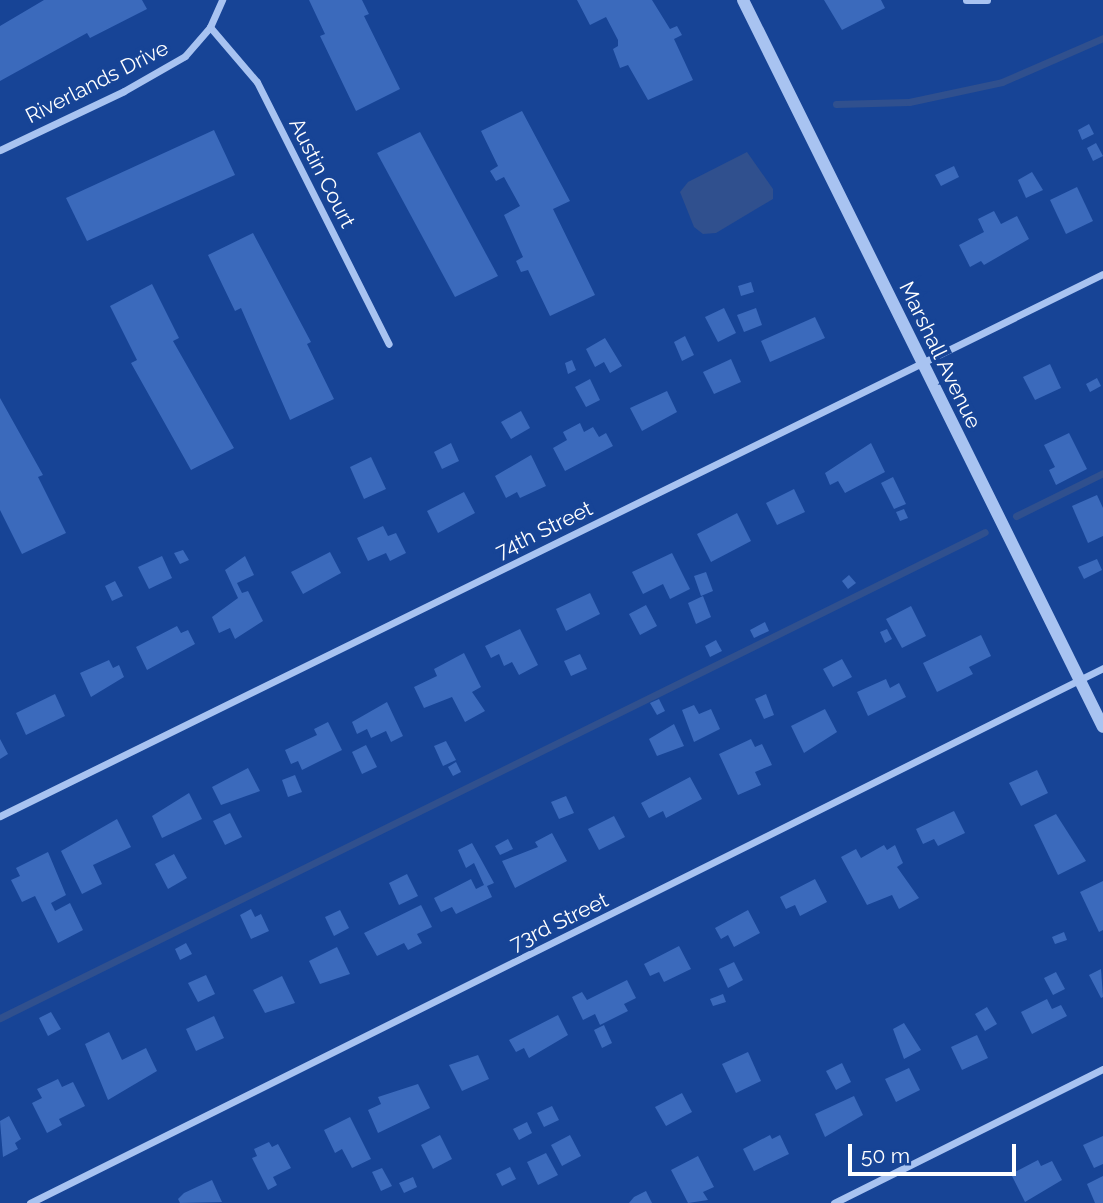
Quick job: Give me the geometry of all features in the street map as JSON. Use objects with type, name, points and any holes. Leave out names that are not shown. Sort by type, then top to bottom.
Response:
[{"type":"street","name":"Riverlands Drive","points":[[0,150],[124,91],[185,57],[211,27],[222,0]]},
{"type":"street","name":"Marshall Avenue","points":[[743,0],[1103,727]]},
{"type":"street","points":[[966,0],[987,0]]},
{"type":"street","name":"Austin Court","points":[[211,27],[257,82],[388,344]]},
{"type":"street","name":"74th Street","points":[[0,816],[923,365],[1103,274]]},
{"type":"street","name":"73rd Street","points":[[30,1203],[1103,668]]},
{"type":"street","points":[[834,1203],[1103,1069]]},
{"type":"water","points":[[747,152],[773,189],[773,199],[716,233],[703,234],[694,227],[680,192],[688,182]]},
{"type":"building","points":[[44,0],[142,0],[147,9],[90,38],[87,33],[0,81],[0,26]]},
{"type":"building","points":[[309,0],[362,0],[369,14],[364,16],[400,89],[356,111],[320,36],[325,34]]},
{"type":"building","points":[[577,0],[652,0],[670,29],[677,26],[682,35],[674,39],[693,80],[648,100],[628,65],[620,68],[613,49],[618,46],[618,40],[606,17],[590,25]]},
{"type":"building","points":[[824,0],[881,0],[885,8],[842,30]]},
{"type":"building","points":[[522,111],[570,201],[553,209],[595,295],[550,316],[528,270],[521,272],[516,261],[523,257],[504,215],[520,206],[504,177],[496,181],[490,171],[498,166],[481,131]]},
{"type":"building","points":[[1089,124],[1094,134],[1082,140],[1078,130]]},
{"type":"building","points":[[214,130],[235,175],[87,241],[66,198]]},
{"type":"building","points":[[420,132],[498,276],[455,297],[377,153]]},
{"type":"building","points":[[1096,143],[1103,156],[1093,161],[1087,148]]},
{"type":"building","points":[[954,166],[959,177],[941,186],[935,175]]},
{"type":"building","points":[[1032,172],[1043,190],[1026,198],[1018,180]]},
{"type":"building","points":[[1077,187],[1093,221],[1066,234],[1050,200]]},
{"type":"building","points":[[994,211],[1001,224],[1017,216],[1029,239],[984,265],[981,261],[970,267],[959,245],[984,232],[978,219]]},
{"type":"building","points":[[253,233],[311,342],[307,344],[334,399],[290,420],[241,308],[235,311],[208,255]]},
{"type":"building","points":[[751,282],[754,292],[741,296],[738,286]]},
{"type":"building","points":[[152,284],[179,338],[173,341],[234,448],[191,470],[131,363],[137,360],[110,306]]},
{"type":"building","points":[[724,308],[736,333],[718,342],[705,317]]},
{"type":"building","points":[[756,308],[762,325],[744,332],[737,315]]},
{"type":"building","points":[[815,317],[825,338],[770,362],[761,341]]},
{"type":"building","points":[[685,336],[694,355],[682,361],[674,342]]},
{"type":"building","points":[[605,338],[622,366],[610,373],[604,362],[595,367],[586,349]]},
{"type":"building","points":[[731,359],[741,382],[714,394],[703,372]]},
{"type":"building","points":[[572,360],[576,370],[568,374],[565,363]]},
{"type":"building","points":[[1050,364],[1061,388],[1035,400],[1023,377]]},
{"type":"building","points":[[1097,378],[1101,386],[1090,392],[1086,384]]},
{"type":"building","points":[[590,379],[600,400],[586,407],[575,387]]},
{"type":"building","points":[[667,391],[677,412],[642,431],[630,408]]},
{"type":"building","points":[[0,398],[43,475],[38,477],[66,533],[22,554],[0,510]]},
{"type":"building","points":[[521,411],[530,428],[511,439],[501,422]]},
{"type":"building","points":[[580,423],[584,432],[593,427],[599,437],[606,433],[613,446],[565,471],[553,448],[567,440],[563,432]]},
{"type":"building","points":[[1069,433],[1087,469],[1056,485],[1049,470],[1055,467],[1044,445]]},
{"type":"building","points":[[451,443],[459,461],[442,469],[434,452]]},
{"type":"building","points":[[871,443],[885,472],[845,493],[838,481],[830,485],[825,473]]},
{"type":"building","points":[[531,455],[546,486],[520,498],[517,492],[506,498],[495,476]]},
{"type":"building","points":[[371,457],[386,489],[364,499],[350,467]]},
{"type":"building","points":[[893,477],[906,504],[894,509],[881,483]]},
{"type":"building","points":[[794,489],[805,512],[777,525],[766,503]]},
{"type":"building","points":[[464,492],[475,513],[438,533],[427,511]]},
{"type":"building","points":[[1097,495],[1103,508],[1103,536],[1088,543],[1072,506]]},
{"type":"building","points":[[904,509],[908,518],[900,521],[896,512]]},
{"type":"building","points":[[737,513],[751,541],[711,562],[697,534]]},
{"type":"building","points":[[383,526],[388,536],[396,533],[406,553],[390,561],[386,553],[368,561],[357,538]]},
{"type":"building","points":[[183,550],[189,560],[180,564],[174,553]]},
{"type":"building","points":[[330,552],[341,573],[303,594],[291,572]]},
{"type":"building","points":[[672,553],[690,589],[670,599],[663,584],[643,594],[632,572]]},
{"type":"building","points":[[162,556],[172,578],[149,589],[138,567]]},
{"type":"building","points":[[245,556],[254,575],[237,583],[242,593],[248,591],[263,621],[235,639],[230,628],[219,633],[212,617],[238,598],[225,570]]},
{"type":"building","points":[[1097,559],[1102,570],[1084,579],[1078,567]]},
{"type":"building","points":[[706,572],[713,591],[701,596],[694,576]]},
{"type":"building","points":[[849,575],[856,583],[848,589],[842,581]]},
{"type":"building","points":[[115,581],[123,596],[112,601],[105,586]]},
{"type":"building","points":[[590,593],[600,614],[566,631],[556,609]]},
{"type":"building","points":[[703,596],[711,617],[696,624],[688,603]]},
{"type":"building","points":[[646,605],[657,626],[640,635],[629,614]]},
{"type":"building","points":[[911,606],[926,636],[902,648],[886,619]]},
{"type":"building","points":[[765,622],[769,631],[754,638],[750,630]]},
{"type":"building","points":[[177,626],[181,633],[188,630],[195,644],[147,670],[136,647]]},
{"type":"building","points":[[520,629],[538,665],[519,675],[512,662],[504,666],[499,654],[491,658],[485,646]]},
{"type":"building","points":[[887,629],[892,639],[885,643],[880,632]]},
{"type":"building","points":[[981,635],[991,656],[969,667],[973,674],[937,692],[923,663]]},
{"type":"building","points":[[716,640],[722,651],[710,657],[705,646]]},
{"type":"building","points":[[464,653],[481,687],[472,692],[485,711],[465,722],[452,697],[424,708],[414,687],[437,676],[434,669]]},
{"type":"building","points":[[580,654],[587,669],[571,676],[564,661]]},
{"type":"building","points":[[842,659],[852,677],[833,687],[823,669]]},
{"type":"building","points":[[109,660],[113,668],[119,665],[124,677],[91,697],[80,673]]},
{"type":"building","points":[[886,679],[890,688],[899,683],[906,697],[868,716],[857,692]]},
{"type":"building","points":[[55,694],[65,716],[26,735],[16,713]]},
{"type":"building","points":[[766,694],[774,715],[764,719],[755,699]]},
{"type":"building","points":[[659,699],[665,711],[657,715],[650,703]]},
{"type":"building","points":[[387,702],[403,736],[391,742],[386,731],[371,738],[367,729],[357,734],[352,722]]},
{"type":"building","points":[[694,705],[699,714],[711,709],[720,729],[694,742],[682,710]]},
{"type":"building","points":[[825,709],[837,732],[804,753],[791,726]]},
{"type":"building","points":[[328,722],[342,750],[302,770],[298,761],[291,764],[285,750],[317,735],[314,729]]},
{"type":"building","points":[[674,724],[684,746],[657,756],[649,739]]},
{"type":"building","points":[[0,739],[8,754],[0,759]]},
{"type":"building","points":[[751,739],[755,747],[762,744],[772,765],[755,772],[761,785],[738,795],[719,754]]},
{"type":"building","points":[[446,741],[456,760],[443,766],[434,746]]},
{"type":"building","points":[[366,745],[377,767],[362,774],[352,752]]},
{"type":"building","points":[[456,762],[461,772],[453,776],[448,767]]},
{"type":"building","points":[[248,768],[260,791],[221,805],[212,787]]},
{"type":"building","points":[[1037,770],[1048,793],[1021,806],[1009,783]]},
{"type":"building","points":[[295,775],[302,792],[288,797],[282,780]]},
{"type":"building","points":[[690,777],[702,799],[666,818],[663,811],[649,818],[641,803]]},
{"type":"building","points":[[189,793],[202,819],[162,838],[152,816]]},
{"type":"building","points":[[566,796],[574,813],[559,819],[551,802]]},
{"type":"building","points":[[954,811],[965,833],[938,846],[934,839],[923,844],[916,829]]},
{"type":"building","points":[[230,813],[242,837],[225,845],[213,821]]},
{"type":"building","points":[[1056,814],[1086,861],[1058,875],[1034,825]]},
{"type":"building","points":[[614,816],[625,837],[599,850],[588,829]]},
{"type":"building","points":[[117,819],[131,847],[93,865],[102,884],[82,894],[61,851]]},
{"type":"building","points":[[552,833],[567,861],[515,888],[502,861],[538,847],[535,842]]},
{"type":"building","points":[[508,839],[513,849],[500,855],[495,846]]},
{"type":"building","points":[[472,843],[494,883],[487,886],[492,897],[456,914],[452,907],[441,912],[434,898],[471,879],[476,889],[484,885],[474,863],[466,868],[458,850]]},
{"type":"building","points":[[884,845],[887,850],[895,845],[903,863],[897,867],[919,898],[899,909],[892,895],[867,905],[841,857],[856,849],[861,858]]},
{"type":"building","points":[[48,852],[66,895],[51,903],[55,911],[70,903],[83,930],[58,943],[35,896],[22,902],[11,880],[20,876],[16,868]]},
{"type":"building","points":[[174,854],[187,878],[168,889],[155,864]]},
{"type":"building","points":[[407,874],[418,896],[399,905],[389,883]]},
{"type":"building","points":[[815,879],[827,902],[800,916],[795,905],[786,909],[780,897]]},
{"type":"building","points":[[1103,881],[1103,930],[1099,932],[1080,892]]},
{"type":"building","points":[[421,905],[432,927],[417,934],[422,943],[408,950],[404,943],[377,956],[364,933]]},
{"type":"building","points":[[251,909],[255,917],[261,914],[269,931],[251,939],[240,915]]},
{"type":"building","points":[[340,910],[349,928],[334,936],[325,917]]},
{"type":"building","points":[[748,910],[760,933],[734,947],[728,935],[721,939],[715,928]]},
{"type":"building","points":[[1064,932],[1067,940],[1055,944],[1052,937]]},
{"type":"building","points":[[186,943],[192,954],[180,960],[175,949]]},
{"type":"building","points":[[679,946],[691,969],[664,982],[659,972],[650,976],[644,964]]},
{"type":"building","points":[[337,947],[350,974],[320,984],[309,961]]},
{"type":"building","points":[[734,962],[743,980],[728,988],[719,969]]},
{"type":"building","points":[[1101,969],[1103,997],[1101,998],[1089,975]]},
{"type":"building","points":[[1056,972],[1065,989],[1053,995],[1044,978]]},
{"type":"building","points":[[206,975],[215,994],[198,1002],[188,983]]},
{"type":"building","points":[[282,976],[295,1003],[265,1013],[253,990]]},
{"type":"building","points":[[627,980],[636,998],[624,1004],[628,1011],[600,1025],[595,1014],[583,1020],[572,997],[582,992],[587,1000]]},
{"type":"building","points":[[723,994],[726,1002],[713,1006],[710,999]]},
{"type":"building","points":[[1047,999],[1052,1009],[1061,1005],[1067,1016],[1032,1034],[1021,1012]]},
{"type":"building","points":[[987,1007],[997,1024],[985,1031],[975,1014]]},
{"type":"building","points":[[51,1012],[61,1029],[48,1036],[39,1018]]},
{"type":"building","points":[[558,1015],[568,1035],[529,1058],[524,1048],[516,1052],[509,1040]]},
{"type":"building","points":[[214,1016],[224,1038],[196,1051],[186,1029]]},
{"type":"building","points":[[904,1023],[921,1050],[904,1059],[893,1029]]},
{"type":"building","points":[[604,1025],[612,1043],[602,1048],[594,1030]]},
{"type":"building","points":[[109,1032],[122,1060],[146,1048],[157,1071],[108,1100],[85,1044]]},
{"type":"building","points":[[977,1035],[988,1058],[962,1070],[951,1047]]},
{"type":"building","points":[[748,1052],[761,1081],[736,1093],[722,1064]]},
{"type":"building","points":[[478,1055],[489,1079],[462,1091],[449,1065]]},
{"type":"building","points":[[842,1063],[851,1082],[836,1090],[826,1071]]},
{"type":"building","points":[[909,1068],[920,1090],[896,1102],[885,1079]]},
{"type":"building","points":[[58,1079],[62,1087],[73,1082],[85,1106],[59,1119],[62,1125],[47,1133],[32,1103],[42,1098],[37,1089]]},
{"type":"building","points":[[418,1084],[430,1108],[378,1133],[368,1110],[381,1104],[378,1097]]},
{"type":"building","points":[[682,1093],[692,1112],[666,1126],[655,1107]]},
{"type":"building","points":[[854,1096],[863,1115],[825,1137],[815,1114]]},
{"type":"building","points":[[552,1106],[559,1120],[544,1127],[537,1113]]},
{"type":"building","points":[[9,1116],[21,1139],[15,1143],[18,1149],[3,1157],[0,1121]]},
{"type":"building","points":[[350,1117],[371,1159],[352,1168],[342,1149],[335,1153],[324,1130]]},
{"type":"building","points":[[527,1122],[532,1133],[519,1140],[513,1129]]},
{"type":"building","points":[[440,1135],[452,1159],[433,1169],[421,1145]]},
{"type":"building","points":[[570,1135],[581,1156],[562,1166],[551,1145]]},
{"type":"building","points":[[770,1135],[772,1139],[780,1135],[789,1154],[754,1171],[743,1149]]},
{"type":"building","points":[[1103,1136],[1103,1164],[1094,1168],[1083,1145]]},
{"type":"building","points":[[269,1142],[272,1147],[278,1144],[291,1168],[273,1177],[277,1185],[268,1190],[252,1158],[257,1156],[254,1149]]},
{"type":"building","points":[[546,1153],[558,1175],[538,1185],[527,1162]]},
{"type":"building","points":[[698,1156],[714,1187],[703,1192],[708,1200],[688,1203],[671,1170]]},
{"type":"building","points":[[1038,1160],[1041,1166],[1052,1161],[1062,1180],[1025,1202],[1011,1174]]},
{"type":"building","points":[[510,1167],[516,1179],[502,1186],[496,1174]]},
{"type":"building","points":[[382,1168],[392,1186],[381,1191],[372,1172]]},
{"type":"building","points":[[1103,1176],[1103,1203],[1095,1203],[1087,1184]]},
{"type":"building","points":[[413,1177],[417,1187],[404,1193],[399,1183]]},
{"type":"building","points":[[212,1180],[222,1202],[180,1203],[178,1199],[184,1193]]},
{"type":"building","points":[[646,1191],[652,1203],[629,1203],[634,1197]]},
{"type":"waterway","points":[[836,104],[909,102],[1002,82],[1103,38]]},
{"type":"waterway","points":[[1016,516],[1103,473]]},
{"type":"waterway","points":[[0,1018],[985,532]]}]
